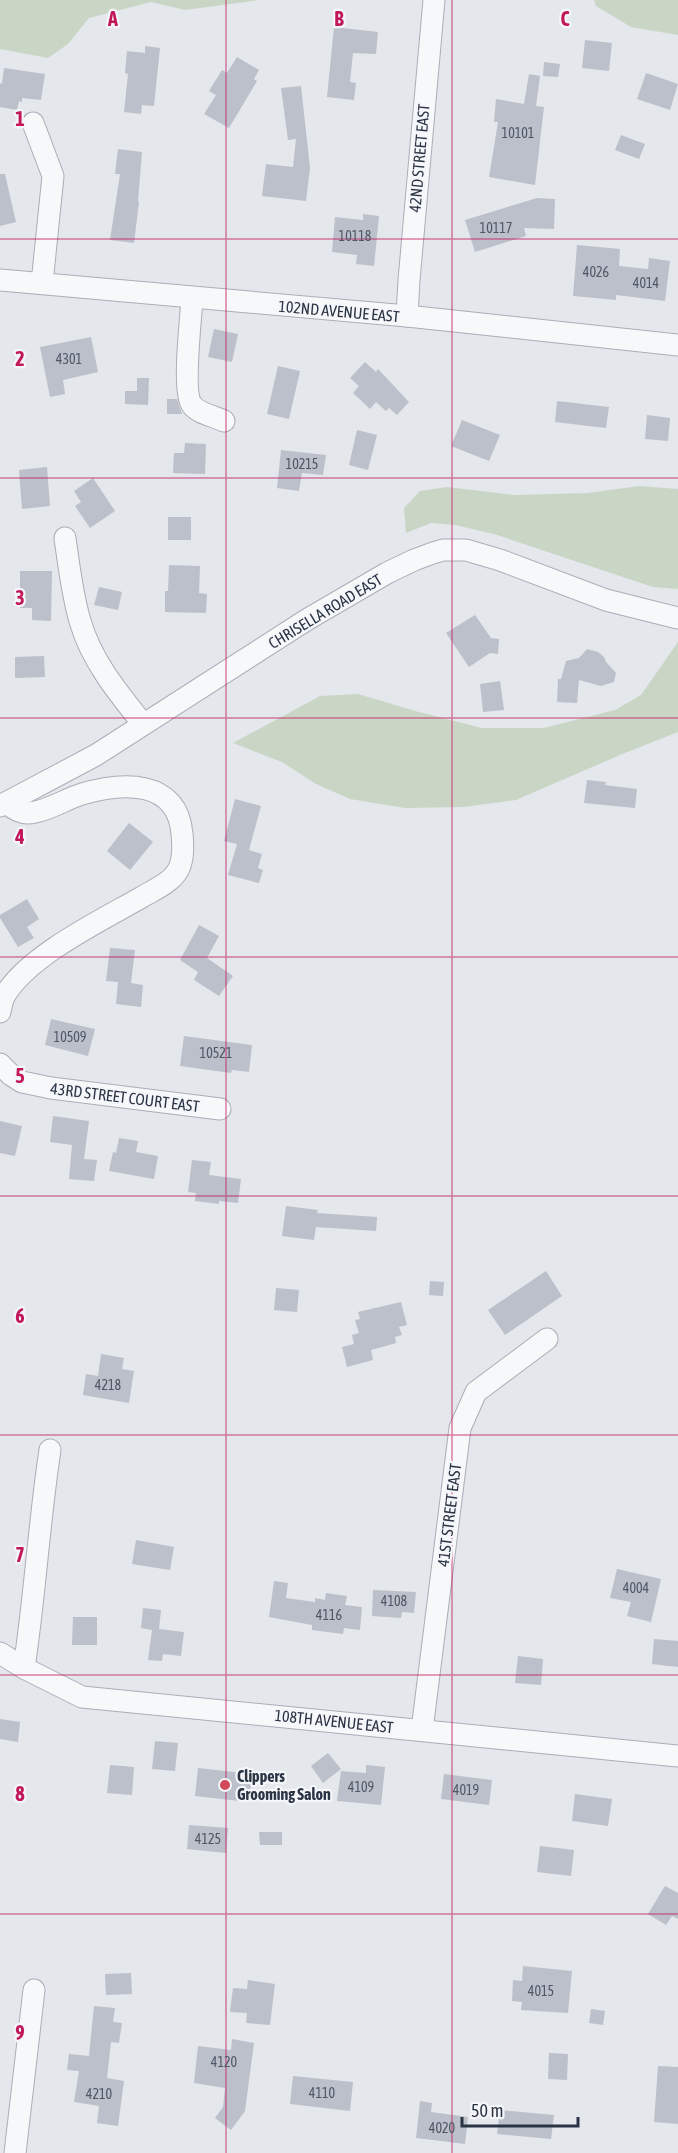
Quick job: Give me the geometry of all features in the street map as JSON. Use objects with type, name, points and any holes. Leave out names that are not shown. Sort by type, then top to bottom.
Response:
[{"type":"street","name":"42ND STREET EAST","points":[[407,316],[434,0]]},
{"type":"street","points":[[33,123],[53,176],[42,283]]},
{"type":"street","name":"102ND AVENUE EAST","points":[[0,280],[192,299],[407,316],[678,345]]},
{"type":"street","points":[[192,299],[187,388],[190,404],[224,422]]},
{"type":"street","points":[[65,538],[73,597],[80,624],[103,672],[143,724]]},
{"type":"street","name":"CHRISELLA ROAD EAST","points":[[3,805],[96,755],[308,619],[387,573],[443,550],[466,550],[500,560],[606,600],[678,618]]},
{"type":"street","points":[[0,1012],[5,995],[25,972],[45,956],[168,881],[180,866],[183,842],[180,818],[170,800],[162,794],[145,790],[125,787],[109,788],[82,794],[35,813],[16,812],[3,805]]},
{"type":"street","name":"43RD STREET COURT EAST","points":[[0,1064],[22,1082],[51,1088],[220,1109]]},
{"type":"street","name":"41ST STREET EAST","points":[[422,1730],[460,1428],[476,1392],[547,1339]]},
{"type":"street","points":[[24,1668],[32,1618],[40,1514],[50,1450]]},
{"type":"street","name":"108TH AVENUE EAST","points":[[0,1653],[24,1668],[82,1697],[678,1756]]},
{"type":"street","points":[[15,2153],[34,1990]]},
{"type":"green space","points":[[0,0],[259,0],[185,10],[151,2],[89,18],[68,44],[48,58],[0,49]]},
{"type":"green space","points":[[594,0],[678,0],[678,35],[631,27],[596,6]]},
{"type":"green space","points":[[639,486],[678,489],[678,589],[653,587],[494,534],[455,525],[431,523],[406,533],[404,508],[420,491],[447,487],[514,495],[588,493]]},
{"type":"green space","points":[[678,642],[678,732],[516,800],[464,807],[405,808],[350,799],[316,784],[282,762],[233,743],[320,696],[358,694],[482,728],[544,728],[615,710],[641,695]]},
{"type":"building","points":[[334,27],[378,32],[376,54],[353,53],[350,82],[356,83],[354,100],[327,97]]},
{"type":"building","points":[[585,40],[612,43],[609,71],[582,68]]},
{"type":"building","points":[[145,46],[160,48],[154,106],[142,105],[141,114],[124,112],[128,74],[125,73],[127,51],[145,53]]},
{"type":"building","points":[[237,57],[259,70],[254,79],[257,81],[229,128],[204,114],[216,95],[209,91],[222,70],[227,73]]},
{"type":"building","points":[[544,62],[560,64],[558,77],[543,76]]},
{"type":"building","points":[[4,68],[45,74],[41,100],[22,98],[17,110],[0,107],[0,83],[2,84]]},
{"type":"building","points":[[646,73],[678,84],[670,110],[637,99]]},
{"type":"building","points":[[529,74],[540,76],[536,106],[544,107],[535,185],[489,177],[498,122],[494,122],[496,99],[524,104]]},
{"type":"building","points":[[301,86],[310,168],[306,201],[262,196],[266,164],[293,167],[296,139],[288,140],[281,88]]},
{"type":"building","points":[[621,135],[645,144],[639,159],[615,150]]},
{"type":"building","points":[[118,149],[142,152],[134,243],[110,240],[120,174],[115,174]]},
{"type":"building","points":[[0,174],[5,174],[16,222],[0,226]]},
{"type":"building","points":[[537,198],[555,199],[554,229],[524,228],[526,236],[475,252],[465,220]]},
{"type":"building","points":[[363,214],[379,216],[374,266],[356,264],[357,255],[332,252],[335,217],[363,220]]},
{"type":"building","points":[[577,245],[620,249],[619,266],[648,269],[649,258],[670,261],[665,301],[616,295],[616,300],[573,296]]},
{"type":"building","points":[[214,329],[238,334],[232,362],[208,357]]},
{"type":"building","points":[[91,337],[98,372],[63,380],[65,394],[50,397],[40,347]]},
{"type":"building","points":[[365,362],[376,372],[378,369],[409,402],[397,415],[389,408],[386,411],[376,402],[370,409],[353,393],[359,386],[350,378]]},
{"type":"building","points":[[278,366],[300,371],[289,419],[267,414]]},
{"type":"building","points":[[137,378],[149,378],[148,405],[125,404],[125,391],[137,391]]},
{"type":"building","points":[[167,399],[177,399],[182,414],[167,414]]},
{"type":"building","points":[[557,401],[609,407],[606,428],[555,422]]},
{"type":"building","points":[[647,415],[670,418],[668,441],[645,439]]},
{"type":"building","points":[[462,420],[500,435],[489,461],[451,446]]},
{"type":"building","points":[[357,430],[377,435],[368,470],[349,465]]},
{"type":"building","points":[[185,443],[206,444],[205,474],[173,473],[174,453],[184,453]]},
{"type":"building","points":[[281,450],[326,455],[323,475],[302,473],[299,491],[277,488]]},
{"type":"building","points":[[47,467],[50,506],[22,509],[19,470]]},
{"type":"building","points":[[93,478],[115,511],[90,528],[75,506],[81,502],[74,491]]},
{"type":"building","points":[[168,517],[191,517],[191,540],[168,540]]},
{"type":"building","points":[[169,565],[200,566],[199,593],[207,594],[206,613],[165,612]]},
{"type":"building","points":[[20,571],[52,571],[51,621],[32,620],[32,608],[20,608]]},
{"type":"building","points":[[99,587],[122,592],[118,610],[94,605]]},
{"type":"building","points":[[475,615],[491,638],[499,639],[498,654],[490,653],[469,667],[446,633]]},
{"type":"building","points":[[587,649],[598,652],[604,657],[616,673],[614,682],[601,686],[579,680],[577,703],[557,702],[558,679],[561,679],[566,661],[579,658]]},
{"type":"building","points":[[44,656],[45,677],[15,678],[15,657]]},
{"type":"building","points":[[500,681],[504,710],[483,712],[480,684]]},
{"type":"building","points":[[587,780],[637,789],[635,808],[584,803]]},
{"type":"building","points":[[235,799],[261,806],[249,850],[262,854],[258,868],[263,870],[259,883],[228,875],[237,844],[224,841]]},
{"type":"building","points":[[129,823],[153,842],[130,870],[107,851]]},
{"type":"building","points":[[27,899],[39,919],[27,927],[34,938],[18,947],[0,915]]},
{"type":"building","points":[[199,925],[219,936],[207,958],[233,976],[219,996],[194,980],[198,972],[180,960]]},
{"type":"building","points":[[110,948],[135,950],[131,983],[143,985],[141,1007],[116,1004],[118,982],[106,981]]},
{"type":"building","points":[[51,1019],[95,1029],[88,1056],[45,1045]]},
{"type":"building","points":[[184,1036],[252,1045],[249,1072],[232,1070],[231,1073],[180,1066]]},
{"type":"building","points":[[53,1116],[89,1121],[84,1159],[97,1160],[94,1181],[69,1179],[72,1145],[50,1142]]},
{"type":"building","points":[[0,1121],[22,1126],[15,1156],[0,1153]]},
{"type":"building","points":[[119,1138],[138,1141],[136,1152],[158,1156],[154,1179],[109,1171]]},
{"type":"building","points":[[192,1160],[211,1162],[209,1175],[241,1179],[238,1203],[219,1201],[219,1204],[195,1201],[196,1193],[188,1192]]},
{"type":"building","points":[[286,1206],[318,1210],[317,1213],[377,1217],[376,1231],[316,1227],[314,1240],[282,1236]]},
{"type":"building","points":[[546,1271],[562,1296],[505,1335],[488,1310]]},
{"type":"building","points":[[430,1281],[444,1282],[443,1296],[429,1295]]},
{"type":"building","points":[[276,1288],[299,1290],[297,1312],[274,1310]]},
{"type":"building","points":[[401,1302],[407,1325],[399,1327],[402,1335],[395,1337],[396,1343],[371,1350],[373,1360],[347,1367],[342,1347],[354,1344],[352,1335],[359,1333],[355,1320],[360,1319],[358,1312]]},
{"type":"building","points":[[101,1354],[124,1358],[122,1369],[134,1371],[129,1403],[83,1395],[86,1374],[98,1376]]},
{"type":"building","points":[[136,1540],[174,1547],[170,1570],[132,1564]]},
{"type":"building","points":[[617,1569],[661,1579],[651,1622],[627,1616],[631,1602],[610,1598]]},
{"type":"building","points":[[274,1581],[288,1583],[286,1598],[315,1602],[315,1598],[325,1600],[326,1593],[347,1596],[345,1605],[362,1607],[360,1630],[344,1628],[343,1634],[312,1630],[312,1625],[269,1617]]},
{"type":"building","points":[[373,1590],[416,1592],[414,1613],[402,1612],[401,1618],[372,1616]]},
{"type":"building","points":[[143,1608],[161,1610],[159,1629],[184,1632],[181,1656],[163,1654],[162,1661],[148,1660],[152,1630],[141,1628]]},
{"type":"building","points":[[73,1617],[97,1617],[97,1645],[72,1645]]},
{"type":"building","points":[[654,1639],[678,1641],[678,1667],[652,1664]]},
{"type":"building","points":[[518,1656],[543,1659],[541,1685],[515,1683]]},
{"type":"building","points":[[0,1719],[20,1722],[18,1742],[0,1739]]},
{"type":"building","points":[[155,1741],[178,1743],[175,1771],[152,1769]]},
{"type":"building","points":[[328,1753],[341,1769],[323,1783],[311,1766]]},
{"type":"building","points":[[110,1765],[134,1767],[132,1795],[107,1793]]},
{"type":"building","points":[[366,1765],[385,1767],[381,1805],[337,1801],[341,1771],[366,1773]]},
{"type":"building","points":[[198,1768],[252,1774],[249,1802],[195,1796]]},
{"type":"building","points":[[444,1774],[492,1780],[489,1805],[441,1799]]},
{"type":"building","points":[[575,1794],[612,1799],[608,1826],[572,1821]]},
{"type":"building","points":[[189,1825],[228,1828],[226,1853],[187,1849]]},
{"type":"building","points":[[259,1832],[282,1832],[282,1845],[260,1845]]},
{"type":"building","points":[[540,1846],[574,1850],[571,1876],[537,1872]]},
{"type":"building","points":[[665,1886],[678,1893],[678,1919],[672,1916],[666,1925],[648,1914]]},
{"type":"building","points":[[523,1966],[572,1971],[568,2013],[521,2010],[522,2002],[512,2001],[513,1980],[522,1981]]},
{"type":"building","points":[[131,1973],[132,1994],[106,1995],[105,1974]]},
{"type":"building","points":[[248,1980],[275,1984],[270,2025],[246,2023],[247,2013],[230,2012],[233,1988],[247,1989]]},
{"type":"building","points":[[94,2006],[115,2008],[113,2022],[122,2023],[119,2043],[111,2042],[107,2078],[124,2081],[118,2126],[97,2123],[99,2106],[74,2102],[79,2071],[67,2070],[69,2054],[89,2056]]},
{"type":"building","points":[[591,2009],[605,2011],[603,2025],[589,2023]]},
{"type":"building","points":[[232,2039],[254,2043],[245,2111],[231,2130],[215,2118],[223,2107],[225,2088],[194,2083],[198,2046],[231,2050]]},
{"type":"building","points":[[549,2053],[568,2054],[567,2080],[548,2079]]},
{"type":"building","points":[[658,2066],[678,2067],[678,2124],[654,2122]]},
{"type":"building","points":[[293,2076],[353,2082],[350,2111],[290,2104]]},
{"type":"building","points":[[420,2101],[432,2103],[431,2112],[468,2117],[465,2144],[416,2138]]},
{"type":"building","points":[[500,2110],[554,2115],[551,2139],[497,2134]]},
{"type":"place","name":"Clippers Grooming Salon","points":[[225,1785]]}]
